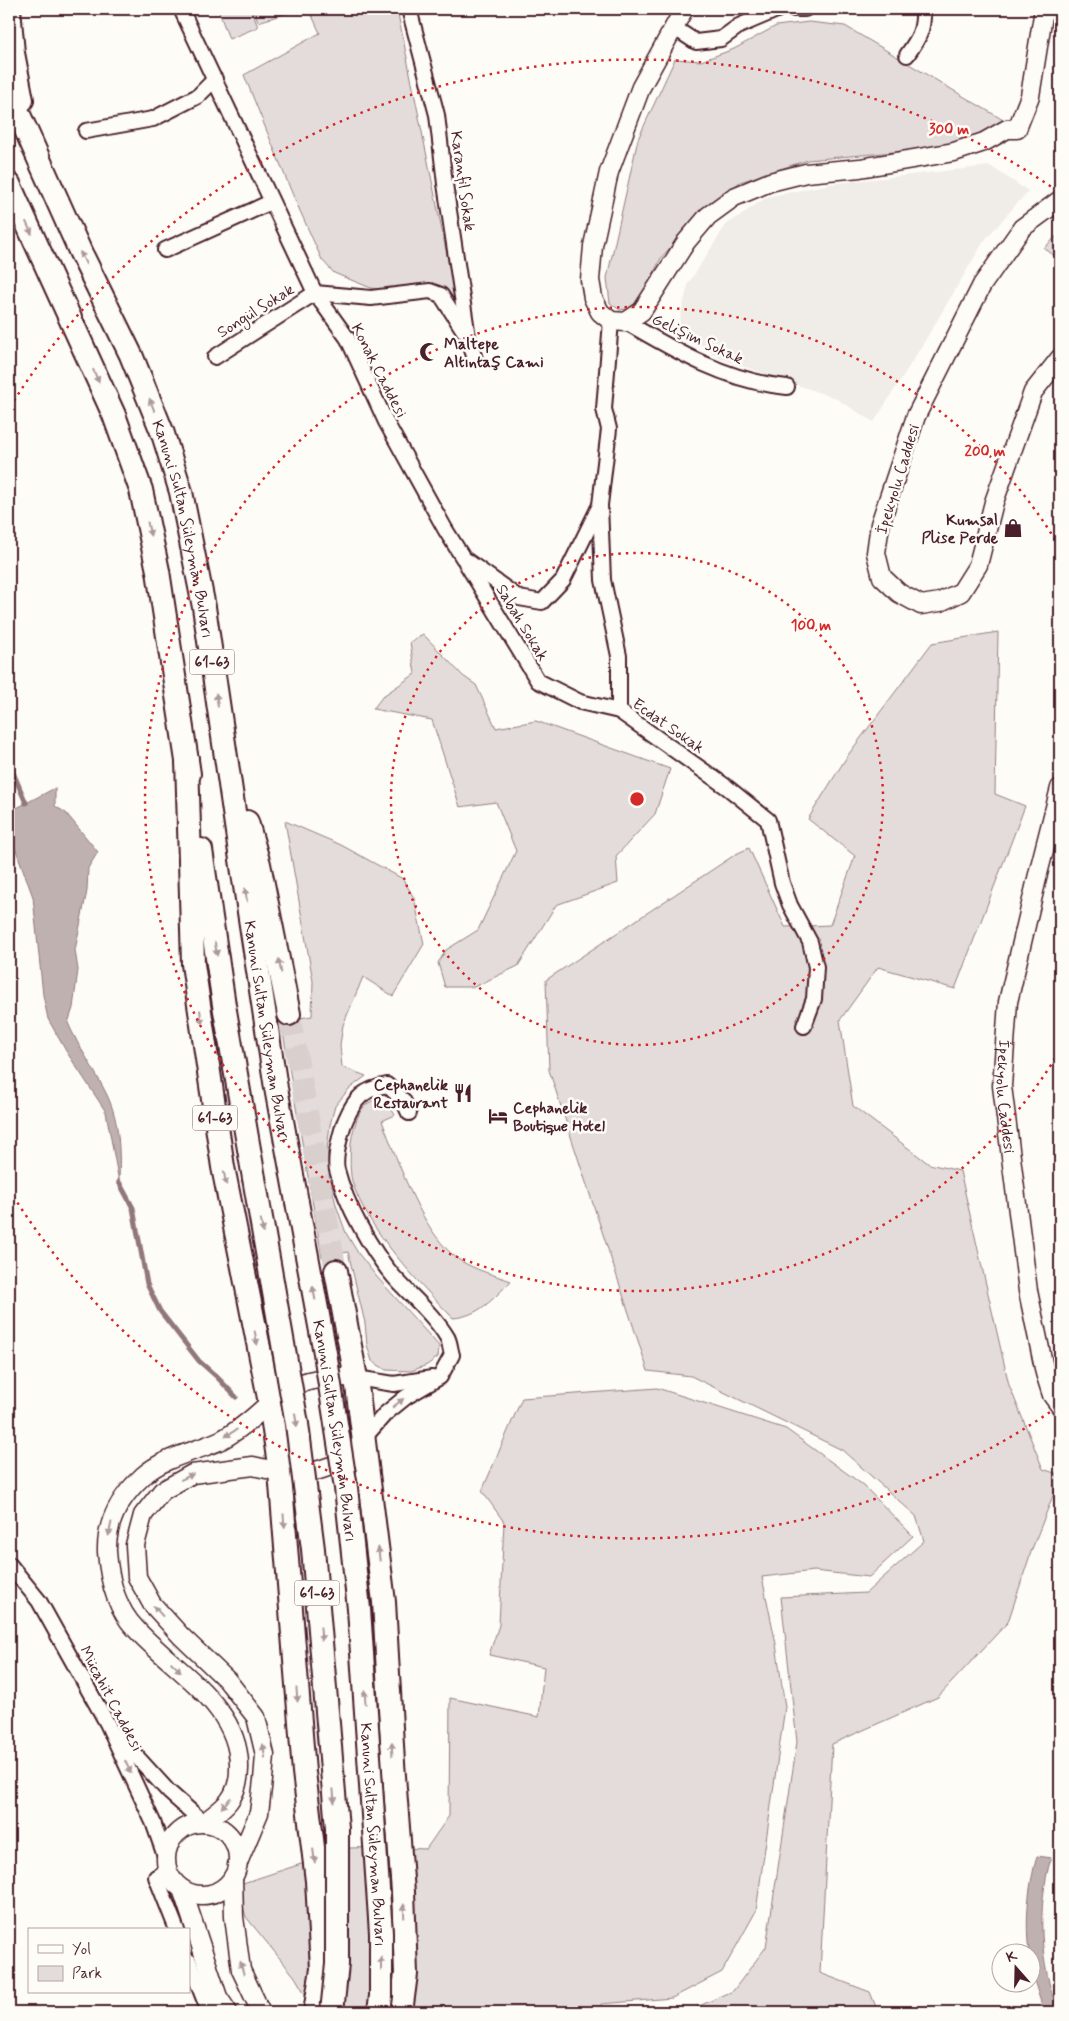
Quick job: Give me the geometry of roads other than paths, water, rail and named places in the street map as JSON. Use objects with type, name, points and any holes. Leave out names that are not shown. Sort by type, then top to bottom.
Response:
[{"type":"main road","name":"61-63","points":[[9,9],[13,54],[19,88],[34,149]]},
{"type":"main road","name":"Kanuni Sultan Süleyman Bulvarı","points":[[9,85],[16,108],[34,149],[80,251],[131,355],[164,434],[181,492],[200,588],[276,1088],[325,1353],[346,1488],[359,1609],[381,1933],[381,1996],[379,2012]]},
{"type":"main road","name":"Kanuni Sultan Süleyman Bulvarı","points":[[9,184],[114,415],[141,490],[158,572],[224,1005],[296,1424],[314,1550],[337,1828],[337,1964],[332,2012]]},
{"type":"main road","name":"61-63","points":[[222,730],[259,864],[289,1014]]},
{"type":"main road","name":"61-63","points":[[187,759],[193,964],[223,1167],[270,1403],[280,1472],[304,1772],[317,1881],[322,1969],[315,2012]]},
{"type":"main road","points":[[336,1271],[356,1378],[384,1602],[393,1763],[403,1892],[406,1974],[401,2012]]},
{"type":"street","name":"Konak Caddesi","points":[[181,9],[315,293],[348,339],[386,422],[444,529],[464,558],[518,598],[542,602],[563,580],[600,505]]},
{"type":"street","name":"Karanfil Sokak","points":[[409,9],[437,115],[445,184],[468,337],[475,359]]},
{"type":"street","points":[[684,9],[641,86],[612,164],[593,246],[590,280],[594,298],[600,312],[618,321],[642,311],[691,236],[708,216],[734,197],[770,182],[806,173],[860,168],[954,152],[984,142],[1007,130],[1017,129],[1030,96],[1044,9]]},
{"type":"street","points":[[673,27],[696,42],[722,39],[739,26],[779,9]]},
{"type":"street","points":[[794,9],[804,9]]},
{"type":"street","points":[[907,55],[920,37],[923,9]]},
{"type":"street","points":[[86,131],[153,119],[198,96],[215,79]]},
{"type":"street","name":"İpekyolu Caddesi","points":[[1060,200],[1022,228],[982,285],[916,416],[880,524],[876,553],[882,577],[899,593],[921,605],[940,602],[961,592],[978,565],[994,502],[1033,392],[1060,358]]},
{"type":"street","points":[[165,250],[271,202]]},
{"type":"street","points":[[315,293],[371,298],[430,291],[441,295],[468,337]]},
{"type":"street","name":"Songül Sokak","points":[[215,356],[315,293]]},
{"type":"street","name":"Gelişim Sokak","points":[[618,321],[727,373],[767,385],[787,387]]},
{"type":"street","name":"Ecdat Sokak","points":[[618,321],[604,409],[608,429],[600,505],[603,580],[619,656],[619,711],[728,788],[768,820],[782,883],[790,905],[810,942],[816,967],[814,999],[804,1026]]},
{"type":"street","name":"Sabah Sokak","points":[[464,558],[538,680],[580,702],[619,711]]},
{"type":"street","name":"İpekyolu Caddesi","points":[[1060,788],[1008,1002],[1002,1086],[1028,1291],[1045,1373],[1052,1395],[1060,1406]]},
{"type":"street","points":[[261,2012],[241,1970],[234,1917],[236,1871],[238,1853],[233,1842],[226,1832],[216,1826],[204,1823],[192,1825],[182,1829],[173,1837],[168,1848],[167,1865],[173,1881],[182,1889],[192,1894],[216,1893],[226,1886],[236,1871],[259,1813],[264,1780],[265,1755],[256,1717],[227,1680],[152,1604],[137,1578],[135,1545],[143,1515],[162,1490],[192,1474],[253,1466],[280,1472],[316,1471],[349,1460],[364,1438],[385,1414],[406,1397],[440,1377],[452,1355],[448,1338],[394,1276],[371,1246],[353,1211],[336,1169],[341,1130],[353,1102],[371,1088],[387,1085],[403,1100],[409,1113]]},
{"type":"street","points":[[204,1823],[230,1800],[239,1780],[239,1755],[229,1725],[210,1699],[134,1628],[116,1597],[108,1572],[107,1543],[110,1522],[122,1499],[144,1475],[172,1458],[222,1439],[243,1426],[282,1392],[312,1380],[344,1376],[394,1384],[440,1377]]},
{"type":"street","name":"Mücahit Caddesi","points":[[9,1564],[39,1601],[107,1723],[153,1822],[167,1865]]},
{"type":"street","points":[[107,1723],[169,1792],[204,1823]]},
{"type":"street","points":[[167,1865],[156,1877],[176,1928]]},
{"type":"street","points":[[182,1889],[218,1997],[228,2012]]},
{"type":"street","points":[[190,1963],[210,2012]]},
{"type":"waterway","points":[[9,763],[26,803]]},
{"type":"waterway","points":[[119,1182],[133,1208],[147,1284],[160,1311],[199,1361],[236,1397]]},
{"type":"tunnel","points":[[289,1014],[336,1271]]},
{"type":"place","name":"Maltepe Altıntaş Cami","points":[[429,352]]},
{"type":"place","name":"Kumsal Plise Perde","points":[[1013,528]]},
{"type":"place","name":"Cephanelik Restaurant","points":[[463,1093]]},
{"type":"place","name":"Cephanelik Boutique Hotel","points":[[498,1116]]}]
